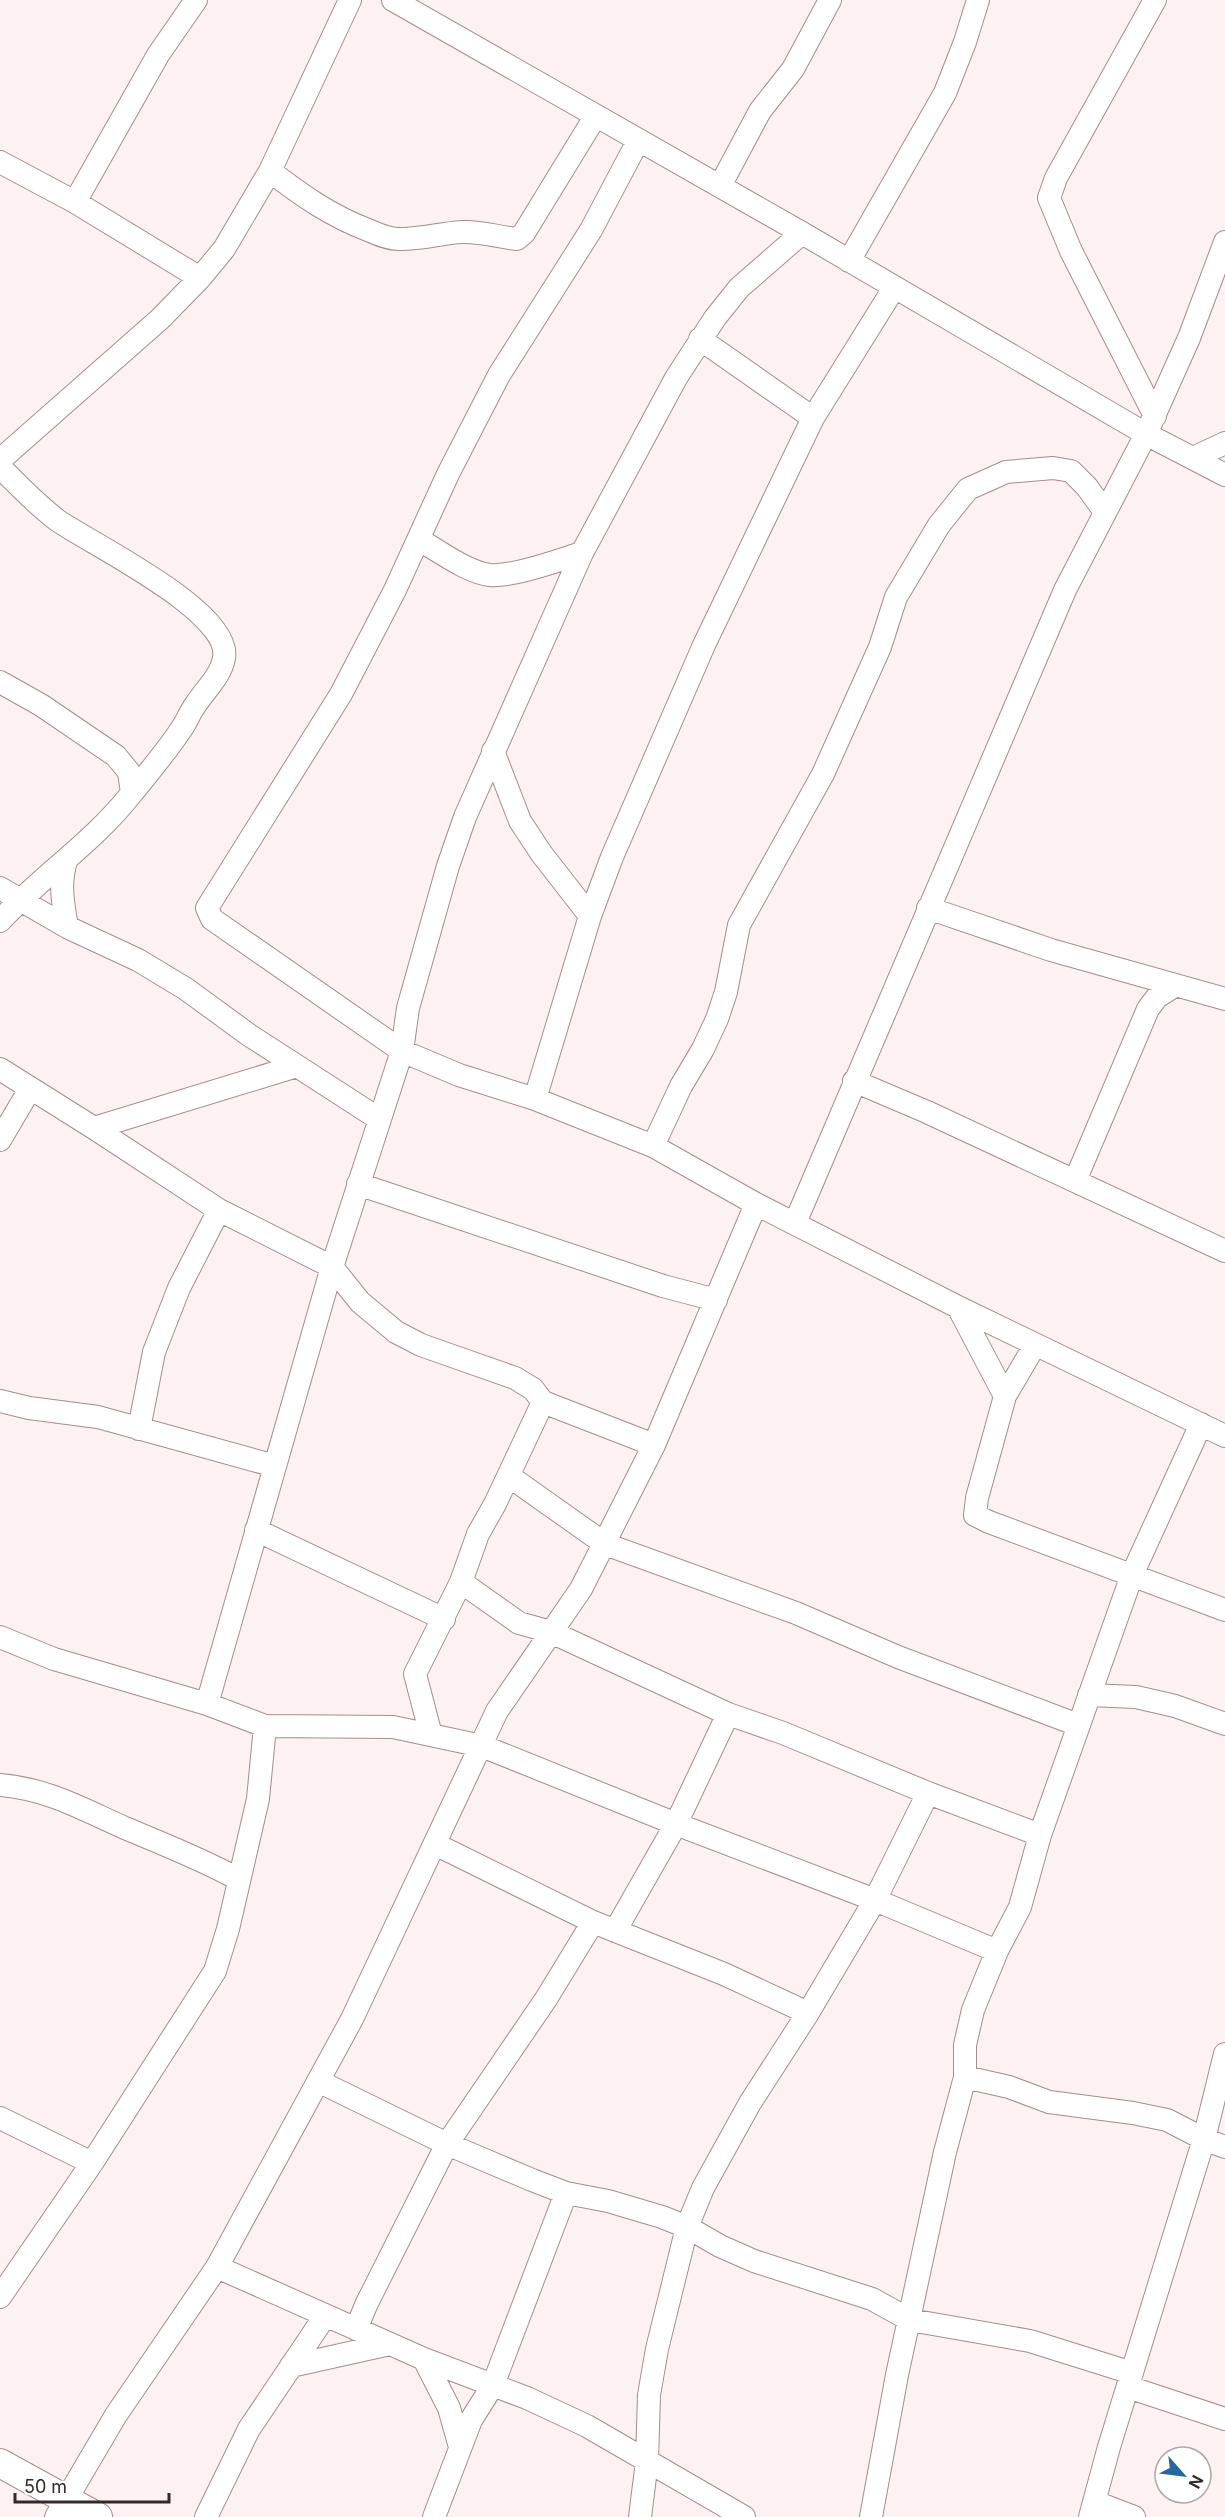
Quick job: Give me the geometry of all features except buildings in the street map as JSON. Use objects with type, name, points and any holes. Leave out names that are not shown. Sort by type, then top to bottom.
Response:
[{"type":"street","points":[[75,202],[158,55],[196,0]]},
{"type":"street","points":[[0,460],[160,319],[200,278],[224,249],[270,171],[350,0]]},
{"type":"street","points":[[393,0],[802,233],[894,288],[1150,425],[1193,458],[1225,475]]},
{"type":"street","points":[[720,186],[760,111],[793,69],[830,0]]},
{"type":"street","points":[[849,261],[945,93],[978,0]]},
{"type":"street","points":[[1150,425],[1071,252],[1049,198],[1056,178],[1155,0]]},
{"type":"street","points":[[270,171],[324,210],[380,235],[396,239],[470,232],[517,239],[524,233],[595,117]]},
{"type":"street","points":[[638,141],[591,230],[499,375],[341,694],[207,908],[212,919],[402,1051],[459,1075],[534,1099],[653,1146],[756,1204],[958,1307],[1225,1436]]},
{"type":"street","points":[[0,162],[75,202],[200,278]]},
{"type":"street","points":[[207,1704],[332,1267],[402,1051],[408,1008],[448,866],[465,817],[582,553],[676,378],[700,339],[739,288],[802,233]]},
{"type":"street","points":[[795,1223],[854,1080],[1065,590],[1150,425],[1189,339],[1225,242]]},
{"type":"street","points":[[534,1099],[590,916],[612,857],[704,645],[813,418],[894,288]]},
{"type":"street","points":[[700,339],[813,418]]},
{"type":"street","points":[[1193,458],[1225,444]]},
{"type":"street","points":[[0,467],[55,518],[128,561],[178,596],[208,621],[219,634],[224,645],[225,656],[222,669],[166,750],[118,811],[66,861],[19,900],[0,921]]},
{"type":"street","points":[[653,1146],[681,1086],[703,1049],[717,1019],[726,992],[739,925],[823,774],[880,647],[896,597],[939,525],[968,489],[1006,472],[1053,468],[1071,471],[1105,512]]},
{"type":"street","points":[[419,540],[464,564],[490,574],[516,571],[582,553]]},
{"type":"street","points":[[0,682],[41,705],[116,756],[129,772],[132,793]]},
{"type":"street","points":[[493,752],[520,821],[541,854],[590,916]]},
{"type":"street","points":[[66,861],[61,891],[67,927]]},
{"type":"street","points":[[0,888],[67,927],[138,960],[186,989],[297,1066],[379,1119]]},
{"type":"street","points":[[928,908],[1051,950],[1225,999]]},
{"type":"street","points":[[1075,1180],[1148,1009],[1157,997],[1176,985]]},
{"type":"street","points":[[94,1128],[297,1066]]},
{"type":"street","points":[[0,1069],[219,1210],[332,1267],[360,1302],[396,1332],[421,1345],[515,1378],[532,1389],[543,1401],[654,1444]]},
{"type":"street","points":[[854,1080],[1225,1251]]},
{"type":"street","points":[[0,1140],[30,1089]]},
{"type":"street","points":[[358,1184],[663,1286],[716,1300]]},
{"type":"street","points":[[61,2509],[116,2415],[217,2267],[351,2019],[497,1712],[525,1667],[581,1589],[605,1544],[654,1444],[756,1204]]},
{"type":"street","points":[[139,1430],[154,1352],[179,1288],[219,1210]]},
{"type":"street","points":[[958,1307],[1005,1396]]},
{"type":"street","points":[[1035,1346],[1005,1396],[977,1498],[975,1515],[1225,1610]]},
{"type":"street","points":[[0,1401],[29,1408],[98,1417],[275,1466]]},
{"type":"street","points":[[431,1735],[415,1674],[444,1619],[461,1582],[478,1534],[543,1401]]},
{"type":"street","points":[[871,2517],[945,2152],[965,2077],[965,2044],[973,2010],[997,1951],[1020,1907],[1040,1835],[1132,1575],[1201,1424]]},
{"type":"street","points":[[508,1476],[605,1544],[796,1612],[898,1657],[1078,1725]]},
{"type":"street","points":[[256,1530],[444,1619]]},
{"type":"street","points":[[461,1582],[519,1623],[551,1632],[728,1714],[783,1732],[1040,1835]]},
{"type":"street","points":[[0,1637],[89,1670],[207,1704],[265,1726],[393,1727],[482,1746],[676,1824],[875,1900],[997,1951]]},
{"type":"street","points":[[1089,1695],[1137,1697],[1175,1706],[1225,1725]]},
{"type":"street","points":[[615,1931],[676,1824],[728,1714]]},
{"type":"street","points":[[0,2297],[92,2163],[215,1971],[228,1929],[258,1799],[265,1726]]},
{"type":"street","points":[[0,1785],[18,1785],[57,1797],[209,1863],[238,1879]]},
{"type":"street","points":[[640,2517],[647,2461],[649,2394],[657,2349],[687,2227],[704,2188],[750,2103],[808,2013],[875,1900],[928,1792]]},
{"type":"street","points":[[435,1844],[593,1922],[724,1974],[808,2013]]},
{"type":"street","points":[[356,2330],[366,2303],[447,2144],[546,1999],[593,1922]]},
{"type":"street","points":[[1134,2517],[1093,2510],[1130,2380],[1215,2143],[1225,2054]]},
{"type":"street","points":[[965,2077],[1009,2087],[1049,2103],[1132,2113],[1167,2120],[1215,2143]]},
{"type":"street","points":[[318,2081],[447,2144],[566,2193],[608,2201],[687,2227],[720,2246],[754,2261],[872,2299],[910,2320],[1030,2342],[1225,2419]]},
{"type":"street","points":[[0,2118],[92,2163]]},
{"type":"street","points":[[436,2516],[471,2420],[493,2385],[566,2193]]},
{"type":"street","points":[[217,2267],[356,2330],[587,2426],[744,2517]]},
{"type":"street","points":[[206,2517],[249,2428],[325,2316]]},
{"type":"street","points":[[291,2366],[390,2344]]},
{"type":"street","points":[[424,2359],[449,2408],[460,2447]]},
{"type":"street","points":[[0,2463],[61,2509],[98,2517]]}]
